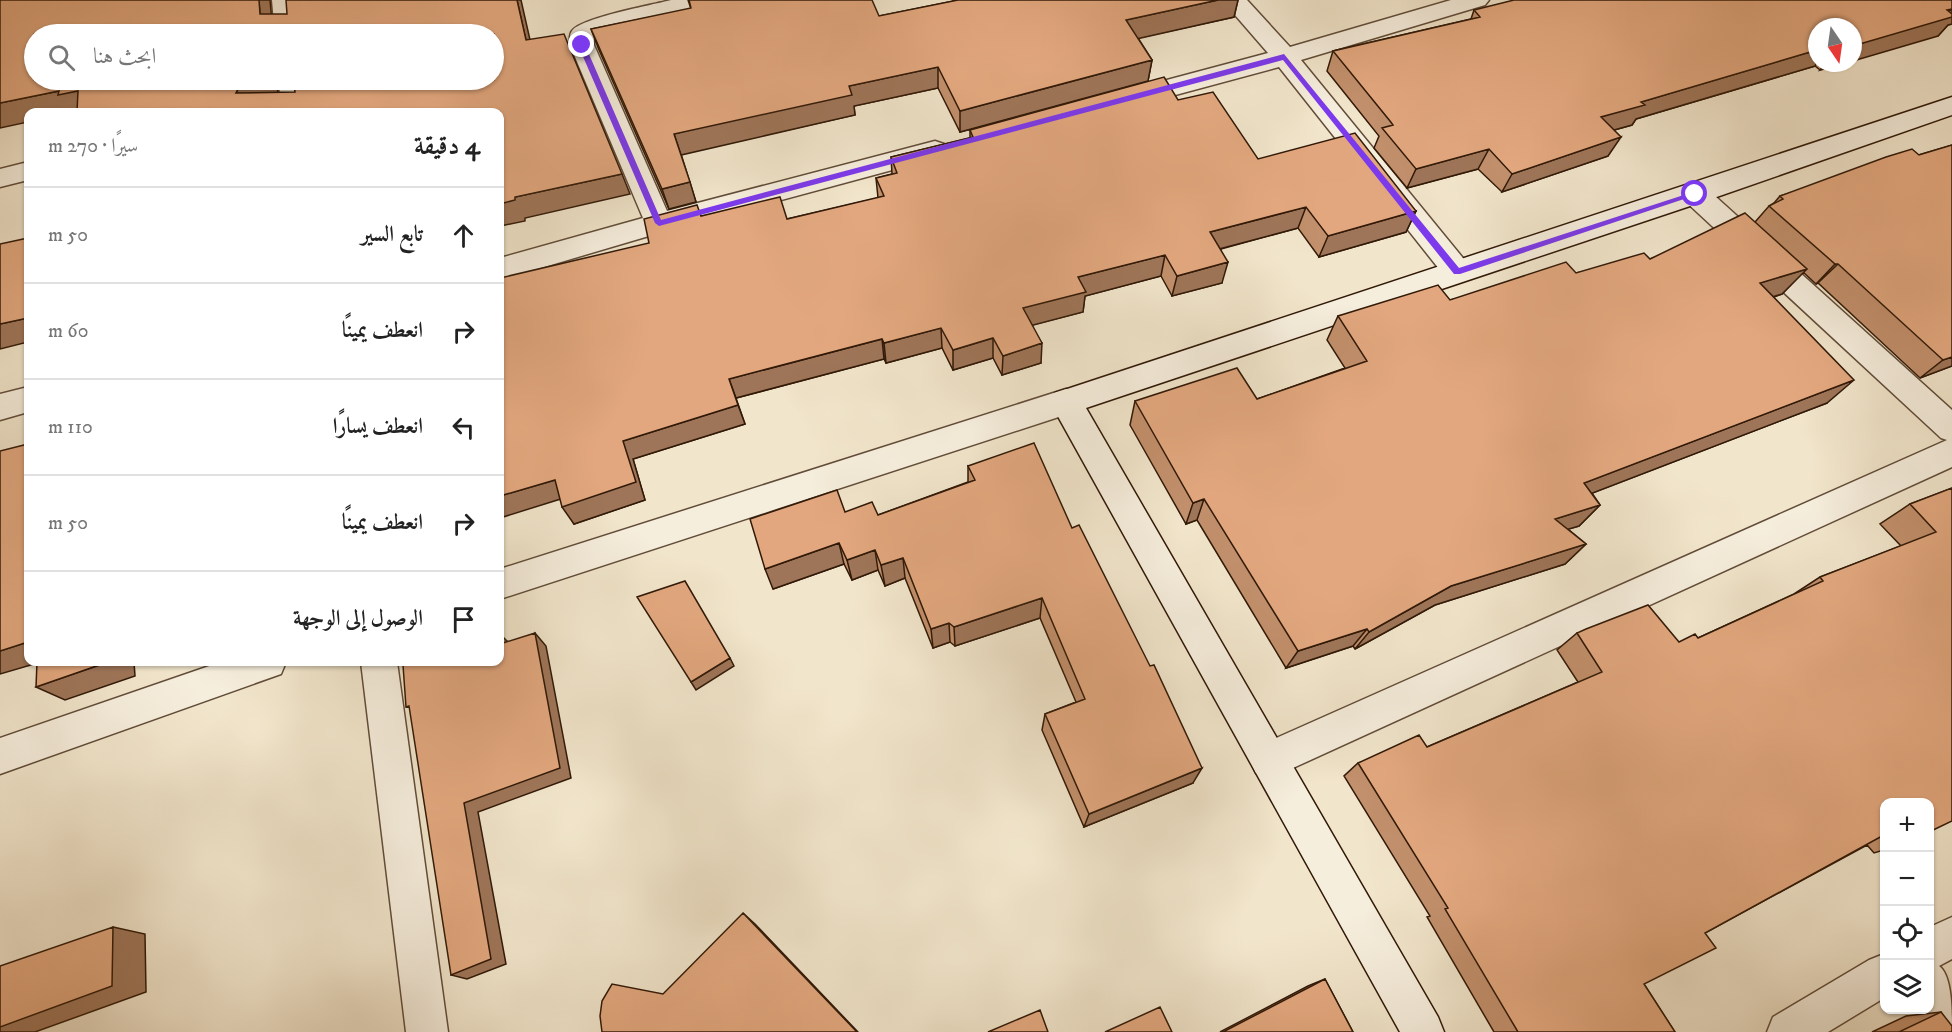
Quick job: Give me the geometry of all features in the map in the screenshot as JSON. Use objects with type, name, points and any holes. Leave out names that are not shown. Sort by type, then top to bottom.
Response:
[{"type":"street","points":[[284,0],[286,24]]},
{"type":"street","points":[[659,223],[582,45],[582,34],[597,26],[614,11],[700,0]]},
{"type":"street","points":[[1234,0],[1284,57],[1457,272]]},
{"type":"street","points":[[1101,106],[1284,57],[1477,0]]},
{"type":"street","points":[[292,90],[294,108]]},
{"type":"street","points":[[504,583],[1066,402],[1695,194],[1952,106]]},
{"type":"street","points":[[504,268],[659,223],[963,142]]},
{"type":"street","points":[[0,178],[24,172]]},
{"type":"street","points":[[1695,194],[1952,429]]},
{"type":"street","points":[[0,407],[24,401]]},
{"type":"street","points":[[1066,402],[1423,1032]]},
{"type":"street","points":[[1269,760],[1952,452]]},
{"type":"street","points":[[0,756],[257,666]]},
{"type":"street","points":[[380,666],[427,1032]]},
{"type":"street","points":[[1934,946],[1952,937]]},
{"type":"street","points":[[1788,1032],[1880,977]]},
{"type":"street","points":[[1934,989],[1952,1010]]},
{"type":"building","points":[[0,0],[259,0],[260,14],[287,14],[286,0],[517,0],[526,40],[564,34],[622,174],[515,197],[515,200],[504,203],[504,108],[77,108],[78,91],[58,95],[59,91],[0,103]]},
{"type":"building","points":[[689,0],[872,0],[879,16],[958,0],[1218,0],[1126,20],[1152,60],[960,111],[938,67],[849,86],[852,95],[674,134],[690,182],[662,189],[591,29],[691,8]]},
{"type":"building","points":[[1514,0],[1952,0],[1952,9],[1947,10],[1952,17],[1862,43],[1862,18],[1808,18],[1808,53],[1641,102],[1645,105],[1601,117],[1621,137],[1512,174],[1489,149],[1416,169],[1382,128],[1393,125],[1333,51],[1480,17],[1474,10]]},
{"type":"building","points":[[1164,77],[1178,100],[1213,92],[1258,159],[1355,133],[1416,211],[1328,236],[1306,207],[1210,232],[1228,262],[1177,276],[1165,255],[1078,277],[1086,292],[1023,308],[1042,343],[1003,356],[993,338],[953,350],[941,328],[884,343],[882,339],[729,379],[738,405],[623,441],[636,482],[562,507],[555,480],[504,495],[504,277],[649,243],[644,219],[697,205],[701,216],[780,197],[787,219],[884,196],[876,178],[897,173],[891,157],[973,137],[970,130]]},
{"type":"building","points":[[1952,145],[1952,357],[1943,360],[1838,264],[1835,264],[1769,206],[1783,199],[1780,196],[1886,157],[1912,149],[1919,155]]},
{"type":"building","points":[[1745,213],[1807,269],[1760,283],[1854,380],[1584,483],[1600,505],[1555,519],[1586,544],[1451,586],[1369,632],[1367,629],[1298,651],[1204,499],[1193,503],[1135,401],[1237,368],[1257,399],[1367,361],[1338,316],[1438,285],[1450,300],[1566,262],[1576,273],[1644,253],[1650,259]]},
{"type":"building","points":[[24,239],[24,319],[0,324],[0,244]]},
{"type":"building","points":[[1034,443],[1072,528],[1079,525],[1150,666],[1154,665],[1202,768],[1089,814],[1045,714],[1085,699],[1042,598],[954,627],[949,623],[931,629],[903,558],[881,565],[875,550],[847,560],[839,543],[765,569],[750,519],[837,490],[845,512],[872,502],[878,515],[975,480],[968,466]]},
{"type":"building","points":[[24,445],[24,643],[0,651],[0,451]]},
{"type":"building","points":[[1952,488],[1952,821],[1934,830],[1934,798],[1880,798],[1880,837],[1705,933],[1716,948],[1644,984],[1675,1032],[1518,1032],[1445,909],[1448,908],[1358,763],[1419,735],[1427,747],[1602,672],[1577,633],[1586,629],[1648,605],[1679,642],[1695,634],[1698,638],[1823,581],[1820,577],[1936,532],[1910,504]]},
{"type":"building","points":[[685,581],[730,658],[691,682],[637,597]]},
{"type":"building","points":[[535,633],[560,768],[464,803],[491,959],[451,975],[409,706],[406,707],[403,666],[504,666],[504,643]]},
{"type":"building","points":[[37,666],[96,666],[36,687]]},
{"type":"building","points":[[743,913],[857,1032],[602,1032],[600,1016],[602,1001],[612,984],[663,994]]},
{"type":"building","points":[[113,927],[112,986],[0,1027],[0,966]]},
{"type":"building","points":[[1325,979],[1353,1032],[1223,1032]]},
{"type":"building","points":[[1160,1007],[1172,1032],[1105,1032]]},
{"type":"building","points":[[1040,1010],[1048,1032],[988,1032]]},
{"type":"building","points":[[1941,1012],[1952,1026],[1952,1032],[1899,1032]]},
{"type":"route","points":[[582,45],[659,223],[1284,57],[1457,272],[1695,194]]}]
